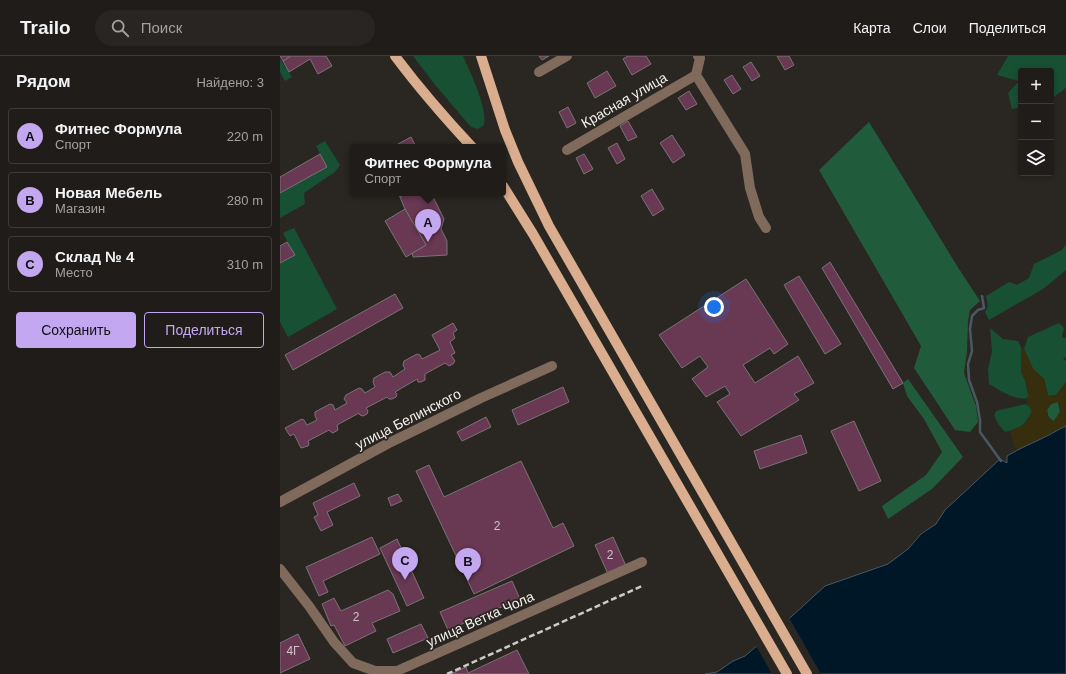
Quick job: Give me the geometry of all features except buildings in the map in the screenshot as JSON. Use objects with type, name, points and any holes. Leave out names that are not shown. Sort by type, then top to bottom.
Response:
[{"type":"main road","points":[[395,56],[440,112],[469,144]]},
{"type":"main road","points":[[481,56],[505,130],[518,162],[549,226],[807,674]]},
{"type":"main road","points":[[506,191],[534,234],[787,674]]},
{"type":"street","points":[[539,72],[567,56]]},
{"type":"street","points":[[701,57],[696,75],[745,154],[750,188],[759,216],[766,228]]},
{"type":"street","name":"Красная улица","points":[[567,150],[696,75]]},
{"type":"street","name":"улица Белинского","points":[[280,502],[387,444],[552,366]]},
{"type":"street","name":"улица Ветка Чола","points":[[280,569],[309,606],[334,642],[353,663],[375,670],[397,671],[642,562]]},
{"type":"green space","points":[[413,56],[463,56],[474,80],[481,101],[485,118],[484,125],[478,129],[471,127]]},
{"type":"green space","points":[[1008,56],[1066,56],[1066,88],[1054,97],[1054,68],[1018,68],[1018,81],[997,75]]},
{"type":"green space","points":[[280,59],[292,77],[285,81],[280,72]]},
{"type":"green space","points":[[1018,82],[1018,108],[1012,109],[1008,93]]},
{"type":"green space","points":[[869,122],[980,301],[970,310],[964,373],[976,406],[978,422],[970,432],[955,430],[914,368],[921,346],[819,170]]},
{"type":"green space","points":[[325,141],[340,165],[335,172],[304,193],[305,204],[280,218],[280,193],[327,167],[316,146]]},
{"type":"green space","points":[[294,228],[337,309],[288,337],[280,322],[280,263],[294,255],[283,233]]},
{"type":"green space","points":[[1066,244],[1066,270],[1043,289],[989,320],[985,312],[988,306],[986,296],[1009,282],[1017,285],[1029,278],[1034,264],[1062,250]]},
{"type":"green space","points":[[1059,323],[1064,328],[1062,337],[1066,338],[1066,357],[1063,358],[1066,361],[1066,382],[1056,395],[1048,396],[1044,379],[1033,369],[1024,349],[1028,337]]},
{"type":"green space","points":[[990,328],[1003,339],[1018,341],[1021,347],[1021,372],[1025,380],[1029,398],[1024,399],[1013,397],[989,384],[988,369],[992,351]]},
{"type":"green space","points":[[908,379],[963,457],[932,489],[888,519],[882,506],[926,475],[942,452],[924,419],[907,396],[903,383]]},
{"type":"green space","points":[[1058,401],[1060,412],[1054,422],[1048,416],[1047,410],[1051,404]]},
{"type":"green space","points":[[1025,404],[1029,406],[1032,411],[1027,420],[1019,428],[1005,432],[994,416],[996,411]]},
{"type":"sand","points":[[1021,347],[1024,349],[1033,369],[1044,379],[1048,396],[1056,395],[1066,382],[1066,426],[1017,450],[1012,440],[1010,431],[1025,424],[1032,411],[1027,405],[1026,397],[1029,397],[1025,380],[1021,372]],"holes":[[[1058,402],[1060,412],[1053,422],[1048,416],[1047,410],[1051,404]]]},
{"type":"water","points":[[1066,426],[1066,674],[705,674],[717,672],[733,661],[745,656],[825,586],[888,564],[908,549],[921,534],[936,524],[945,510],[1000,459],[1007,463],[1007,456]]},
{"type":"pier","points":[[788,616],[821,674],[772,674],[755,644]]},
{"type":"waterway","points":[[982,296],[984,308],[978,310],[972,316],[970,329],[972,351],[968,364],[969,380],[977,402],[980,432],[1001,461]]},
{"type":"railway","points":[[447,674],[642,586]]},
{"type":"place","name":"Фитнес Формула","points":[[428,242]]},
{"type":"place","name":"Склад № 4","points":[[405,580]]},
{"type":"place","name":"Новая Мебель","points":[[468,581]]}]
